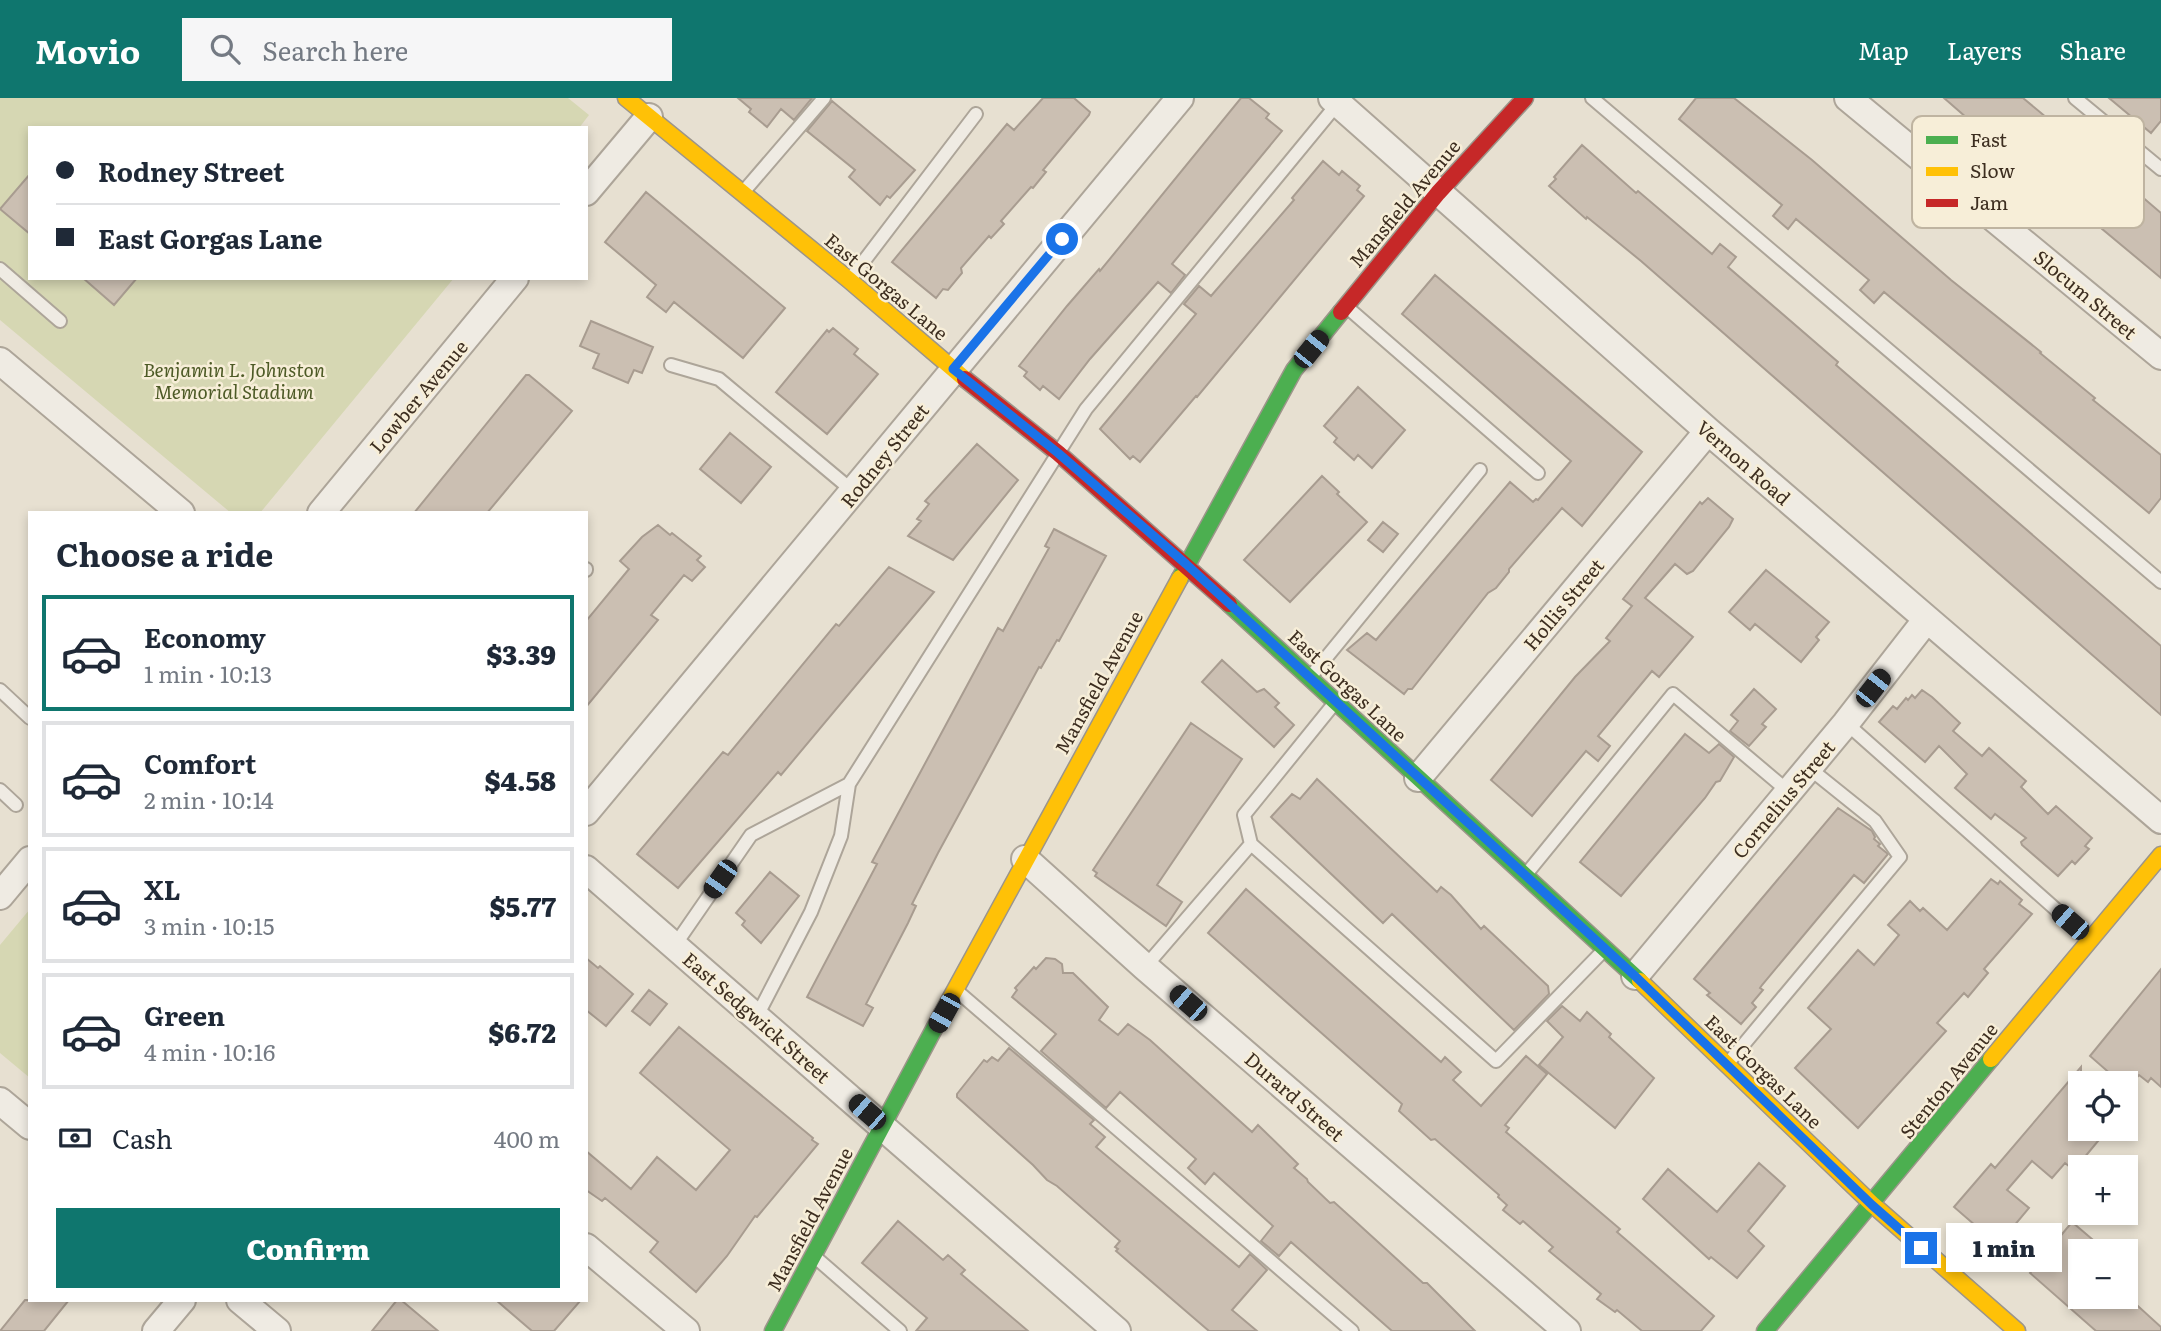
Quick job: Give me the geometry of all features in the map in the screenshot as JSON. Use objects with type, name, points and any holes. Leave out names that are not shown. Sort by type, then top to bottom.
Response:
[{"type":"street","name":"East Gorgas Lane","points":[[626,98],[1058,453],[1186,564],[1635,976],[1872,1205],[2017,1331]]},
{"type":"street","name":"Rodney Street","points":[[588,810],[855,492],[953,369],[1180,98]]},
{"type":"street","name":"Mansfield Avenue","points":[[774,1331],[882,1125],[1294,370],[1438,193],[1525,98]]},
{"type":"street","name":"Slocum Street","points":[[1848,98],[1912,151]]},
{"type":"street","name":"Vernon Road","points":[[1335,101],[1708,431],[2161,820]]},
{"type":"street","points":[[588,190],[649,117]]},
{"type":"street","name":"Slocum Street","points":[[2006,228],[2161,356]]},
{"type":"street","name":"Lowber Avenue","points":[[323,511],[513,280]]},
{"type":"street","points":[[0,361],[179,511]]},
{"type":"street","name":"Hollis Street","points":[[1418,778],[1708,431]]},
{"type":"street","name":"Cornelius Street","points":[[1635,976],[1846,723],[1927,619]]},
{"type":"street","name":"Stenton Avenue","points":[[1765,1331],[2161,855]]},
{"type":"street","name":"Durard Street","points":[[1026,859],[1145,967],[1567,1331]]},
{"type":"street","points":[[0,896],[28,862]]},
{"type":"street","name":"East Sedgwick Street","points":[[588,871],[1117,1331]]},
{"type":"street","points":[[0,1101],[28,1124]]},
{"type":"street","points":[[588,1249],[686,1331]]},
{"type":"street","points":[[156,1331],[180,1302]]},
{"type":"street","points":[[242,1302],[277,1331]]},
{"type":"lane","points":[[742,193],[824,98]]},
{"type":"lane","points":[[1592,98],[2161,582]]},
{"type":"lane","points":[[2076,98],[2098,116]]},
{"type":"lane","points":[[757,1016],[811,912],[841,836],[849,784],[1058,453],[1086,409],[1335,101]]},
{"type":"lane","points":[[849,280],[976,114]]},
{"type":"lane","points":[[2144,155],[2161,169]]},
{"type":"lane","points":[[0,269],[60,321]]},
{"type":"lane","points":[[1346,306],[1538,473]]},
{"type":"lane","points":[[671,365],[719,379],[855,492]]},
{"type":"lane","points":[[1310,677],[1480,470]]},
{"type":"lane","points":[[0,690],[28,716]]},
{"type":"lane","points":[[1525,876],[1673,694],[1789,792]]},
{"type":"lane","points":[[1335,702],[1244,816],[1251,844],[1496,1061],[1606,949]]},
{"type":"lane","points":[[1846,723],[2090,940]]},
{"type":"lane","points":[[1726,1066],[1900,857],[1875,821],[1809,768]]},
{"type":"lane","points":[[675,945],[751,835],[849,784]]},
{"type":"lane","points":[[0,790],[16,805]]},
{"type":"lane","points":[[1145,967],[1251,844]]},
{"type":"lane","points":[[957,991],[1352,1331]]},
{"type":"lane","points":[[815,1257],[900,1331]]},
{"type":"green space","name":"Benjamin L. Johnston Memorial Stadium","points":[[0,98],[568,98],[589,115],[581,126],[28,126],[28,280],[452,280],[262,511],[229,511],[0,320]]},
{"type":"green space","points":[[28,911],[28,1076],[0,1053],[0,945]]},
{"type":"building","points":[[738,98],[812,98],[794,120],[781,109],[767,127],[749,112],[751,109]]},
{"type":"building","points":[[1043,98],[1074,98],[1090,112],[1089,115],[1043,170],[1046,172],[1033,188],[1031,187],[1001,221],[1004,224],[991,238],[989,236],[961,268],[962,273],[948,290],[943,289],[936,298],[892,262],[1007,124],[1014,130]]},
{"type":"building","points":[[1241,98],[1249,98],[1269,114],[1266,118],[1282,131],[1172,264],[1185,275],[1171,293],[1158,282],[1090,359],[1059,399],[1043,386],[1040,390],[1024,376],[1027,372],[1019,366]]},
{"type":"building","points":[[1696,98],[1734,98],[1812,160],[2161,455],[2161,498],[2149,513],[1884,292],[1874,303],[1860,290],[1869,280],[1796,219],[1788,229],[1773,216],[1782,205],[1679,119]]},
{"type":"building","points":[[1944,98],[2023,98],[2045,116],[1965,116]]},
{"type":"building","points":[[2109,98],[2161,98],[2161,121],[2151,133],[2144,127],[2144,116],[2131,116]]},
{"type":"building","points":[[832,101],[915,170],[890,198],[887,196],[880,205],[849,177],[855,170],[807,131]]},
{"type":"building","points":[[1582,145],[1712,254],[1720,244],[1736,257],[1728,267],[1838,362],[1836,365],[2161,646],[2161,715],[1641,261],[1587,217],[1586,219],[1549,186]]},
{"type":"building","points":[[1323,161],[1339,175],[1342,171],[1360,186],[1357,190],[1364,196],[1140,462],[1133,456],[1130,459],[1100,429],[1196,314],[1184,304],[1199,286],[1211,296],[1294,200],[1292,198]]},
{"type":"building","points":[[28,176],[28,232],[0,209]]},
{"type":"building","points":[[646,192],[785,308],[743,358],[674,302],[666,312],[647,297],[656,285],[605,242]]},
{"type":"building","points":[[2144,198],[2161,213],[2161,278],[2101,228],[2144,228]]},
{"type":"building","points":[[1435,275],[1642,452],[1582,526],[1562,508],[1496,588],[1488,593],[1412,689],[1408,689],[1404,694],[1347,650],[1367,633],[1376,640],[1510,482],[1533,502],[1538,500],[1571,461],[1402,314]]},
{"type":"building","points":[[85,280],[135,280],[114,305]]},
{"type":"building","points":[[591,321],[653,347],[642,373],[634,370],[628,383],[593,368],[599,354],[580,346]]},
{"type":"building","points":[[833,328],[858,349],[854,354],[878,374],[827,434],[776,392],[827,330],[829,332]]},
{"type":"building","points":[[526,375],[572,411],[489,511],[416,511]]},
{"type":"building","points":[[1358,387],[1405,430],[1372,468],[1358,455],[1354,460],[1334,442],[1337,438],[1324,426]]},
{"type":"building","points":[[730,433],[771,467],[741,503],[700,469]]},
{"type":"building","points":[[977,444],[1018,480],[953,560],[908,536],[921,521],[917,519],[929,504],[925,501]]},
{"type":"building","points":[[1322,476],[1367,522],[1290,602],[1244,560]]},
{"type":"building","points":[[1708,498],[1733,519],[1729,527],[1693,571],[1687,574],[1675,564],[1645,598],[1693,637],[1659,677],[1652,671],[1598,736],[1610,746],[1598,761],[1586,751],[1532,816],[1491,780],[1575,677],[1610,641],[1606,638],[1632,606],[1623,599],[1700,502],[1702,504]]},
{"type":"building","points":[[1383,522],[1398,534],[1383,552],[1368,540]]},
{"type":"building","points":[[658,525],[701,556],[697,560],[705,567],[692,581],[684,575],[651,615],[658,620],[588,705],[588,619],[629,569],[620,561],[642,537]]},
{"type":"building","points":[[1054,529],[1106,556],[1059,641],[1057,640],[1041,668],[1039,667],[938,853],[912,904],[916,906],[908,923],[866,1004],[873,1008],[863,1026],[807,997],[877,864],[872,862],[998,628],[1003,631],[1049,548],[1045,546]]},
{"type":"building","points":[[889,567],[934,592],[781,775],[778,772],[678,888],[637,854],[723,752],[728,755],[836,624],[839,626]]},
{"type":"building","points":[[1766,570],[1829,622],[1816,637],[1819,640],[1801,662],[1755,624],[1750,630],[1729,612]]},
{"type":"building","points":[[1222,660],[1257,692],[1264,689],[1279,703],[1275,707],[1294,725],[1274,747],[1202,682]]},
{"type":"building","points":[[1754,689],[1776,709],[1762,724],[1766,727],[1749,746],[1730,731],[1738,721],[1731,715]]},
{"type":"building","points":[[1922,690],[1960,723],[1953,731],[1982,756],[1989,748],[2026,781],[2021,787],[2048,814],[2056,806],[2092,838],[2085,846],[2089,849],[2075,864],[2072,861],[2058,876],[2022,845],[2021,842],[2026,838],[1995,814],[1991,819],[1955,788],[1967,774],[1939,746],[1925,762],[1879,722],[1893,706],[1897,709],[1906,698],[1908,700],[1912,695],[1915,698]]},
{"type":"building","points":[[1191,723],[1242,759],[1157,885],[1182,902],[1166,926],[1095,876],[1097,873],[1093,870]]},
{"type":"building","points":[[1685,734],[1709,753],[1719,744],[1734,757],[1720,781],[1716,782],[1621,896],[1580,862]]},
{"type":"building","points":[[1317,779],[1437,892],[1441,887],[1451,895],[1481,929],[1484,926],[1548,986],[1549,994],[1514,1030],[1392,914],[1383,923],[1271,817],[1292,794],[1300,799]]},
{"type":"building","points":[[1838,808],[1872,831],[1874,839],[1880,844],[1878,846],[1888,854],[1864,883],[1854,875],[1762,985],[1760,988],[1763,990],[1752,1003],[1756,1007],[1741,1024],[1707,995],[1710,993],[1694,979]]},
{"type":"building","points":[[770,872],[799,896],[761,943],[742,925],[745,921],[736,913]]},
{"type":"building","points":[[1991,879],[1998,884],[2000,881],[2022,900],[2019,904],[2032,914],[1984,969],[1988,973],[1968,997],[1964,993],[1937,1023],[1946,1031],[1858,1128],[1795,1068],[1831,1029],[1808,1008],[1858,950],[1874,965],[1899,935],[1888,925],[1910,901],[1920,911],[1923,908],[1947,930]]},
{"type":"building","points":[[1246,889],[1441,1062],[1445,1057],[1461,1072],[1453,1080],[1481,1106],[1526,1056],[1547,1074],[1505,1125],[1509,1128],[1506,1132],[1620,1229],[1617,1232],[1714,1316],[1701,1331],[1642,1331],[1617,1310],[1615,1312],[1597,1299],[1601,1294],[1549,1251],[1553,1247],[1523,1221],[1520,1224],[1503,1210],[1507,1205],[1499,1195],[1435,1139],[1431,1140],[1399,1111],[1402,1104],[1208,933]]},
{"type":"building","points":[[1046,958],[1055,959],[1062,964],[1063,973],[1073,973],[1108,1007],[1099,1020],[1118,1035],[1128,1024],[1150,1040],[1252,1132],[1258,1125],[1298,1164],[1294,1168],[1330,1203],[1334,1202],[1423,1283],[1427,1283],[1475,1331],[1392,1331],[1291,1242],[1279,1256],[1261,1241],[1273,1226],[1214,1173],[1205,1184],[1188,1168],[1196,1159],[1120,1092],[1106,1108],[1041,1051],[1056,1034],[1012,997],[1017,990],[1015,988]]},
{"type":"building","points":[[588,960],[598,968],[600,966],[633,994],[606,1026],[588,1012]]},
{"type":"building","points":[[2161,969],[2161,1087],[2151,1078],[2148,1082],[2138,1076],[2138,1071],[2107,1071],[2090,1056]]},
{"type":"building","points":[[649,990],[667,1004],[650,1025],[632,1011]]},
{"type":"building","points":[[1562,1006],[1580,1021],[1587,1012],[1611,1034],[1609,1037],[1654,1078],[1615,1128],[1539,1065],[1563,1037],[1547,1021]]},
{"type":"building","points":[[679,1027],[818,1144],[757,1217],[755,1216],[727,1256],[696,1292],[650,1252],[658,1242],[605,1198],[602,1201],[588,1191],[588,1153],[631,1189],[657,1157],[696,1190],[730,1150],[640,1073]]},
{"type":"building","points":[[1009,1048],[1094,1120],[1090,1124],[1105,1137],[1096,1147],[1239,1267],[1250,1254],[1267,1270],[1232,1310],[1257,1331],[1209,1331],[1116,1251],[1118,1249],[1115,1247],[1120,1241],[1047,1180],[957,1097],[984,1060],[987,1062],[992,1057],[998,1061]]},
{"type":"building","points":[[2068,1082],[2068,1141],[2098,1141],[2086,1155],[2068,1155],[2068,1165],[2065,1163],[2052,1178],[2032,1161],[2007,1190],[2029,1208],[1998,1245],[1954,1207],[1991,1164],[1995,1168]]},
{"type":"building","points":[[1759,1163],[1785,1186],[1748,1231],[1764,1246],[1737,1278],[1711,1257],[1709,1259],[1643,1199],[1668,1169],[1717,1212]]},
{"type":"building","points":[[898,1221],[943,1260],[948,1255],[965,1270],[961,1274],[1028,1331],[916,1331],[927,1318],[862,1263]]},
{"type":"building","points":[[2070,1225],[2076,1225],[2092,1239],[2068,1239],[2068,1306],[2030,1273]]},
{"type":"building","points":[[25,1300],[67,1302],[44,1331],[0,1331]]},
{"type":"building","points":[[395,1302],[403,1302],[438,1331],[372,1331]]},
{"type":"building","points":[[498,1302],[579,1302],[554,1331],[532,1331]]},
{"type":"building","points":[[2138,1306],[2161,1327],[2161,1331],[2096,1331],[2071,1309],[2138,1309]]},
{"type":"traffic: fast","points":[[1180,578],[1294,370],[1341,312]]},
{"type":"traffic: fast","points":[[1229,604],[1640,981]]},
{"type":"traffic: fast","points":[[773,1331],[942,1014]]},
{"type":"traffic: fast","points":[[1765,1331],[1991,1059]]},
{"type":"traffic: slow","points":[[626,98],[849,280],[965,379]]},
{"type":"traffic: slow","points":[[942,1014],[1180,578]]},
{"type":"traffic: slow","points":[[1991,1059],[2161,855]]},
{"type":"traffic: slow","points":[[1640,981],[1872,1204],[2017,1331]]},
{"type":"traffic: jam","points":[[1341,312],[1438,193],[1525,98]]},
{"type":"traffic: jam","points":[[965,379],[1058,453],[1229,604]]},
{"type":"route","points":[[1062,239],[953,369],[1058,453],[1186,564],[1635,976],[1872,1205],[1921,1248]]}]
